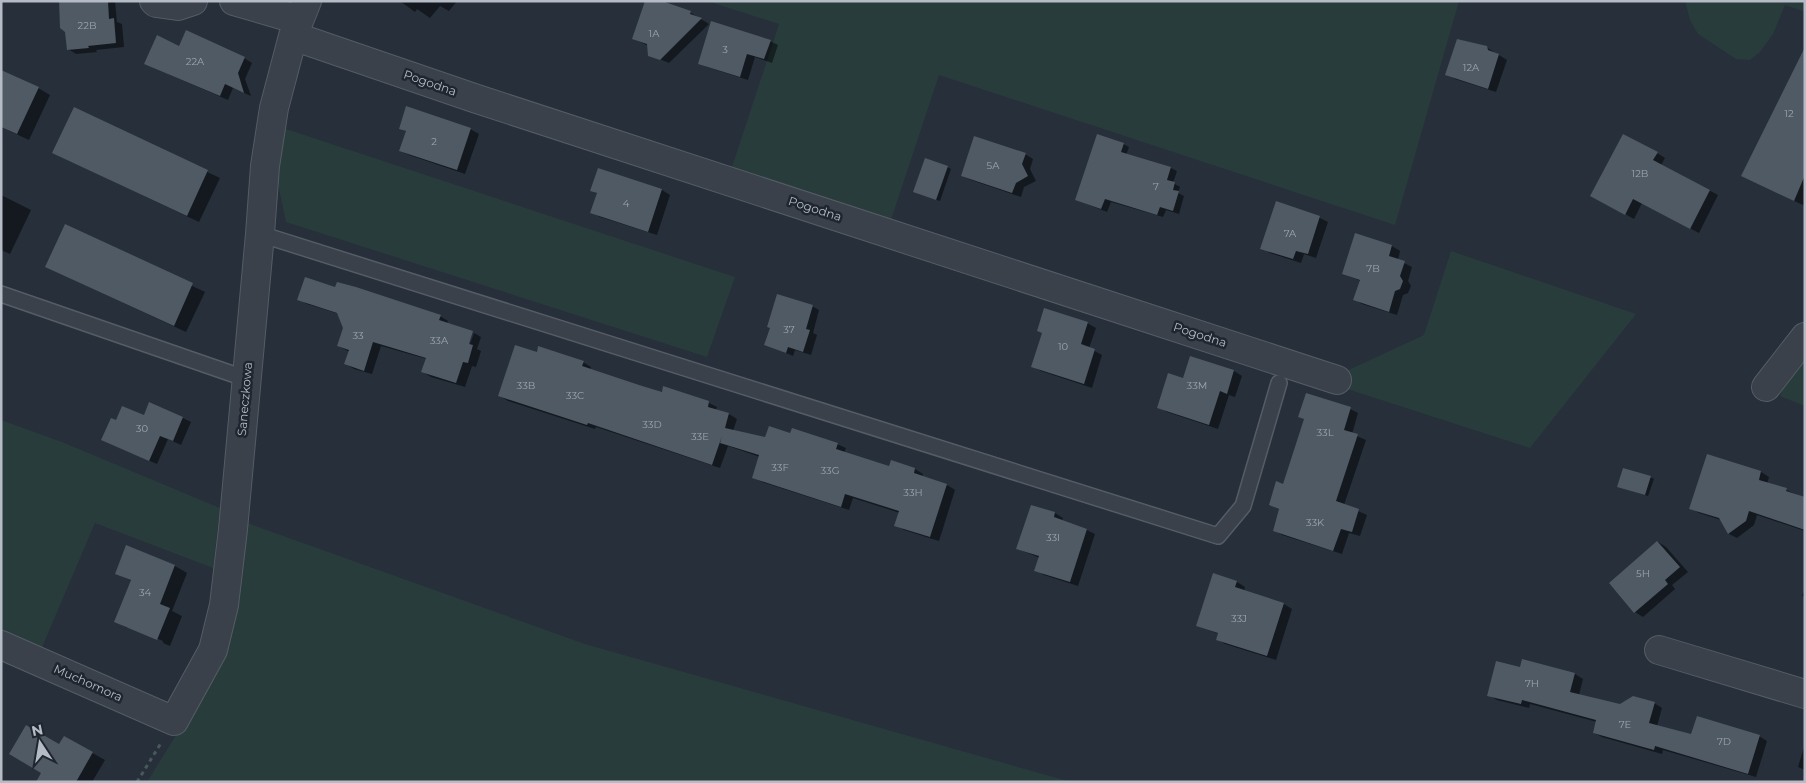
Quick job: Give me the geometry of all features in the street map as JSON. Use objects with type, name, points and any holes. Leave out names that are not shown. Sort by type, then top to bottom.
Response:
[{"type":"street","points":[[154,1],[156,3],[178,6],[193,1]]},
{"type":"street","name":"Pogodna","points":[[234,1],[300,19],[474,98],[1337,380]]},
{"type":"street","name":"Saneczkowa","points":[[174,721],[213,650],[224,605],[247,379],[264,166],[274,108],[300,19]]},
{"type":"street","points":[[1766,387],[1805,337]]},
{"type":"street","name":"Muchomora","points":[[1,645],[174,721]]},
{"type":"street","points":[[1659,650],[1805,694]]},
{"type":"lane","points":[[260,234],[1218,536],[1243,506],[1279,383]]},
{"type":"lane","points":[[1,294],[247,379]]},
{"type":"path","points":[[137,782],[174,721]]},
{"type":"shaded area","points":[[707,1],[1459,1],[1395,225],[939,75],[889,226],[730,173],[779,24]]},
{"type":"shaded area","points":[[1685,1],[1805,1],[1805,12],[1785,5],[1773,34],[1760,52],[1750,60],[1736,59],[1698,34],[1690,20]]},
{"type":"shaded area","points":[[283,128],[735,277],[707,357],[286,222],[279,189],[277,164]]},
{"type":"shaded area","points":[[1451,251],[1636,314],[1530,448],[1344,388],[1342,373],[1424,335]]},
{"type":"shaded area","points":[[1805,348],[1805,406],[1780,396],[1792,364]]},
{"type":"shaded area","points":[[1,420],[62,442],[220,508],[213,568],[95,523],[40,652],[1,636]]},
{"type":"shaded area","points":[[239,520],[585,644],[1071,782],[147,782],[183,724]]},
{"type":"building","points":[[59,1],[108,1],[109,19],[114,18],[116,43],[67,50],[65,32],[60,28]]},
{"type":"building","points":[[645,1],[662,1],[691,11],[690,14],[702,18],[660,60],[648,56],[647,44],[632,39]]},
{"type":"building","points":[[711,21],[771,40],[764,59],[747,54],[740,77],[698,64]]},
{"type":"building","points":[[186,30],[245,57],[238,73],[244,93],[225,84],[220,96],[144,64],[157,35],[179,46]]},
{"type":"building","points":[[1457,39],[1487,46],[1488,50],[1499,54],[1488,89],[1445,75]]},
{"type":"building","points":[[1805,47],[1805,175],[1794,201],[1741,176]]},
{"type":"building","points":[[1,70],[39,87],[17,134],[1,127]]},
{"type":"building","points":[[406,106],[471,128],[457,170],[399,151],[406,131],[399,129]]},
{"type":"building","points":[[74,107],[208,170],[187,216],[52,153]]},
{"type":"building","points":[[1097,134],[1124,143],[1121,152],[1171,167],[1167,180],[1175,182],[1173,190],[1179,191],[1173,211],[1160,207],[1157,215],[1105,199],[1101,209],[1075,200]]},
{"type":"building","points":[[1623,134],[1658,152],[1653,160],[1710,190],[1690,229],[1633,199],[1625,215],[1590,196]]},
{"type":"building","points":[[974,136],[1026,153],[1022,164],[1028,176],[1016,183],[1012,193],[961,176]]},
{"type":"building","points":[[925,158],[948,166],[936,200],[913,192]]},
{"type":"building","points":[[598,168],[662,189],[648,232],[590,213],[597,193],[590,191]]},
{"type":"building","points":[[1276,201],[1320,216],[1308,254],[1296,251],[1293,259],[1260,249]]},
{"type":"building","points":[[65,224],[193,283],[174,326],[45,267]]},
{"type":"building","points":[[1355,233],[1392,245],[1389,256],[1405,261],[1400,276],[1403,281],[1400,289],[1395,291],[1389,312],[1353,300],[1360,280],[1342,274]]},
{"type":"building","points":[[305,277],[335,287],[337,282],[356,287],[441,315],[439,320],[473,331],[469,344],[473,345],[468,363],[463,362],[456,383],[421,372],[426,358],[373,342],[364,371],[344,364],[349,350],[337,346],[343,328],[337,313],[297,300]]},
{"type":"building","points":[[777,294],[813,305],[806,329],[810,330],[803,352],[788,347],[786,353],[764,345],[770,328],[767,327]]},
{"type":"building","points":[[1044,308],[1088,322],[1081,344],[1095,349],[1084,384],[1031,367],[1042,333],[1037,331]]},
{"type":"building","points":[[515,345],[537,352],[538,346],[584,361],[582,366],[639,385],[662,392],[663,386],[709,401],[708,407],[729,413],[725,428],[765,437],[769,426],[790,433],[792,428],[838,443],[836,449],[889,466],[891,460],[915,468],[914,473],[947,484],[930,537],[894,526],[899,511],[845,494],[841,507],[752,478],[759,455],[720,443],[722,436],[712,465],[588,423],[587,425],[498,396]]},
{"type":"building","points":[[1190,356],[1234,370],[1227,394],[1220,391],[1209,425],[1157,408],[1168,373],[1183,378]]},
{"type":"building","points":[[1306,393],[1351,407],[1344,430],[1358,434],[1336,501],[1359,509],[1352,532],[1341,529],[1333,551],[1273,531],[1279,509],[1269,505],[1276,481],[1283,484],[1304,419],[1298,417]]},
{"type":"building","points":[[149,402],[183,417],[173,441],[160,436],[149,461],[101,440],[111,418],[116,420],[122,406],[144,415]]},
{"type":"building","points":[[1707,454],[1761,471],[1759,480],[1787,488],[1786,491],[1805,497],[1805,530],[1749,511],[1746,521],[1728,534],[1719,518],[1689,509]]},
{"type":"building","points":[[1623,468],[1651,476],[1645,495],[1617,487]]},
{"type":"building","points":[[1031,505],[1055,512],[1054,517],[1087,529],[1070,582],[1034,571],[1039,556],[1016,549]]},
{"type":"building","points":[[1657,541],[1680,567],[1665,580],[1668,584],[1634,613],[1609,583]]},
{"type":"building","points":[[126,545],[175,565],[160,604],[170,608],[157,640],[114,622],[131,580],[115,574]]},
{"type":"building","points":[[1213,573],[1237,581],[1235,587],[1284,603],[1267,656],[1216,640],[1218,633],[1196,626]]},
{"type":"building","points":[[1522,659],[1575,673],[1570,692],[1620,704],[1633,696],[1655,702],[1649,723],[1691,734],[1697,716],[1760,735],[1748,774],[1655,746],[1654,750],[1593,733],[1596,720],[1522,700],[1521,704],[1487,696],[1496,661],[1520,667]]},
{"type":"building","points":[[26,725],[59,744],[64,736],[93,752],[76,782],[36,782],[41,773],[9,754]]}]
